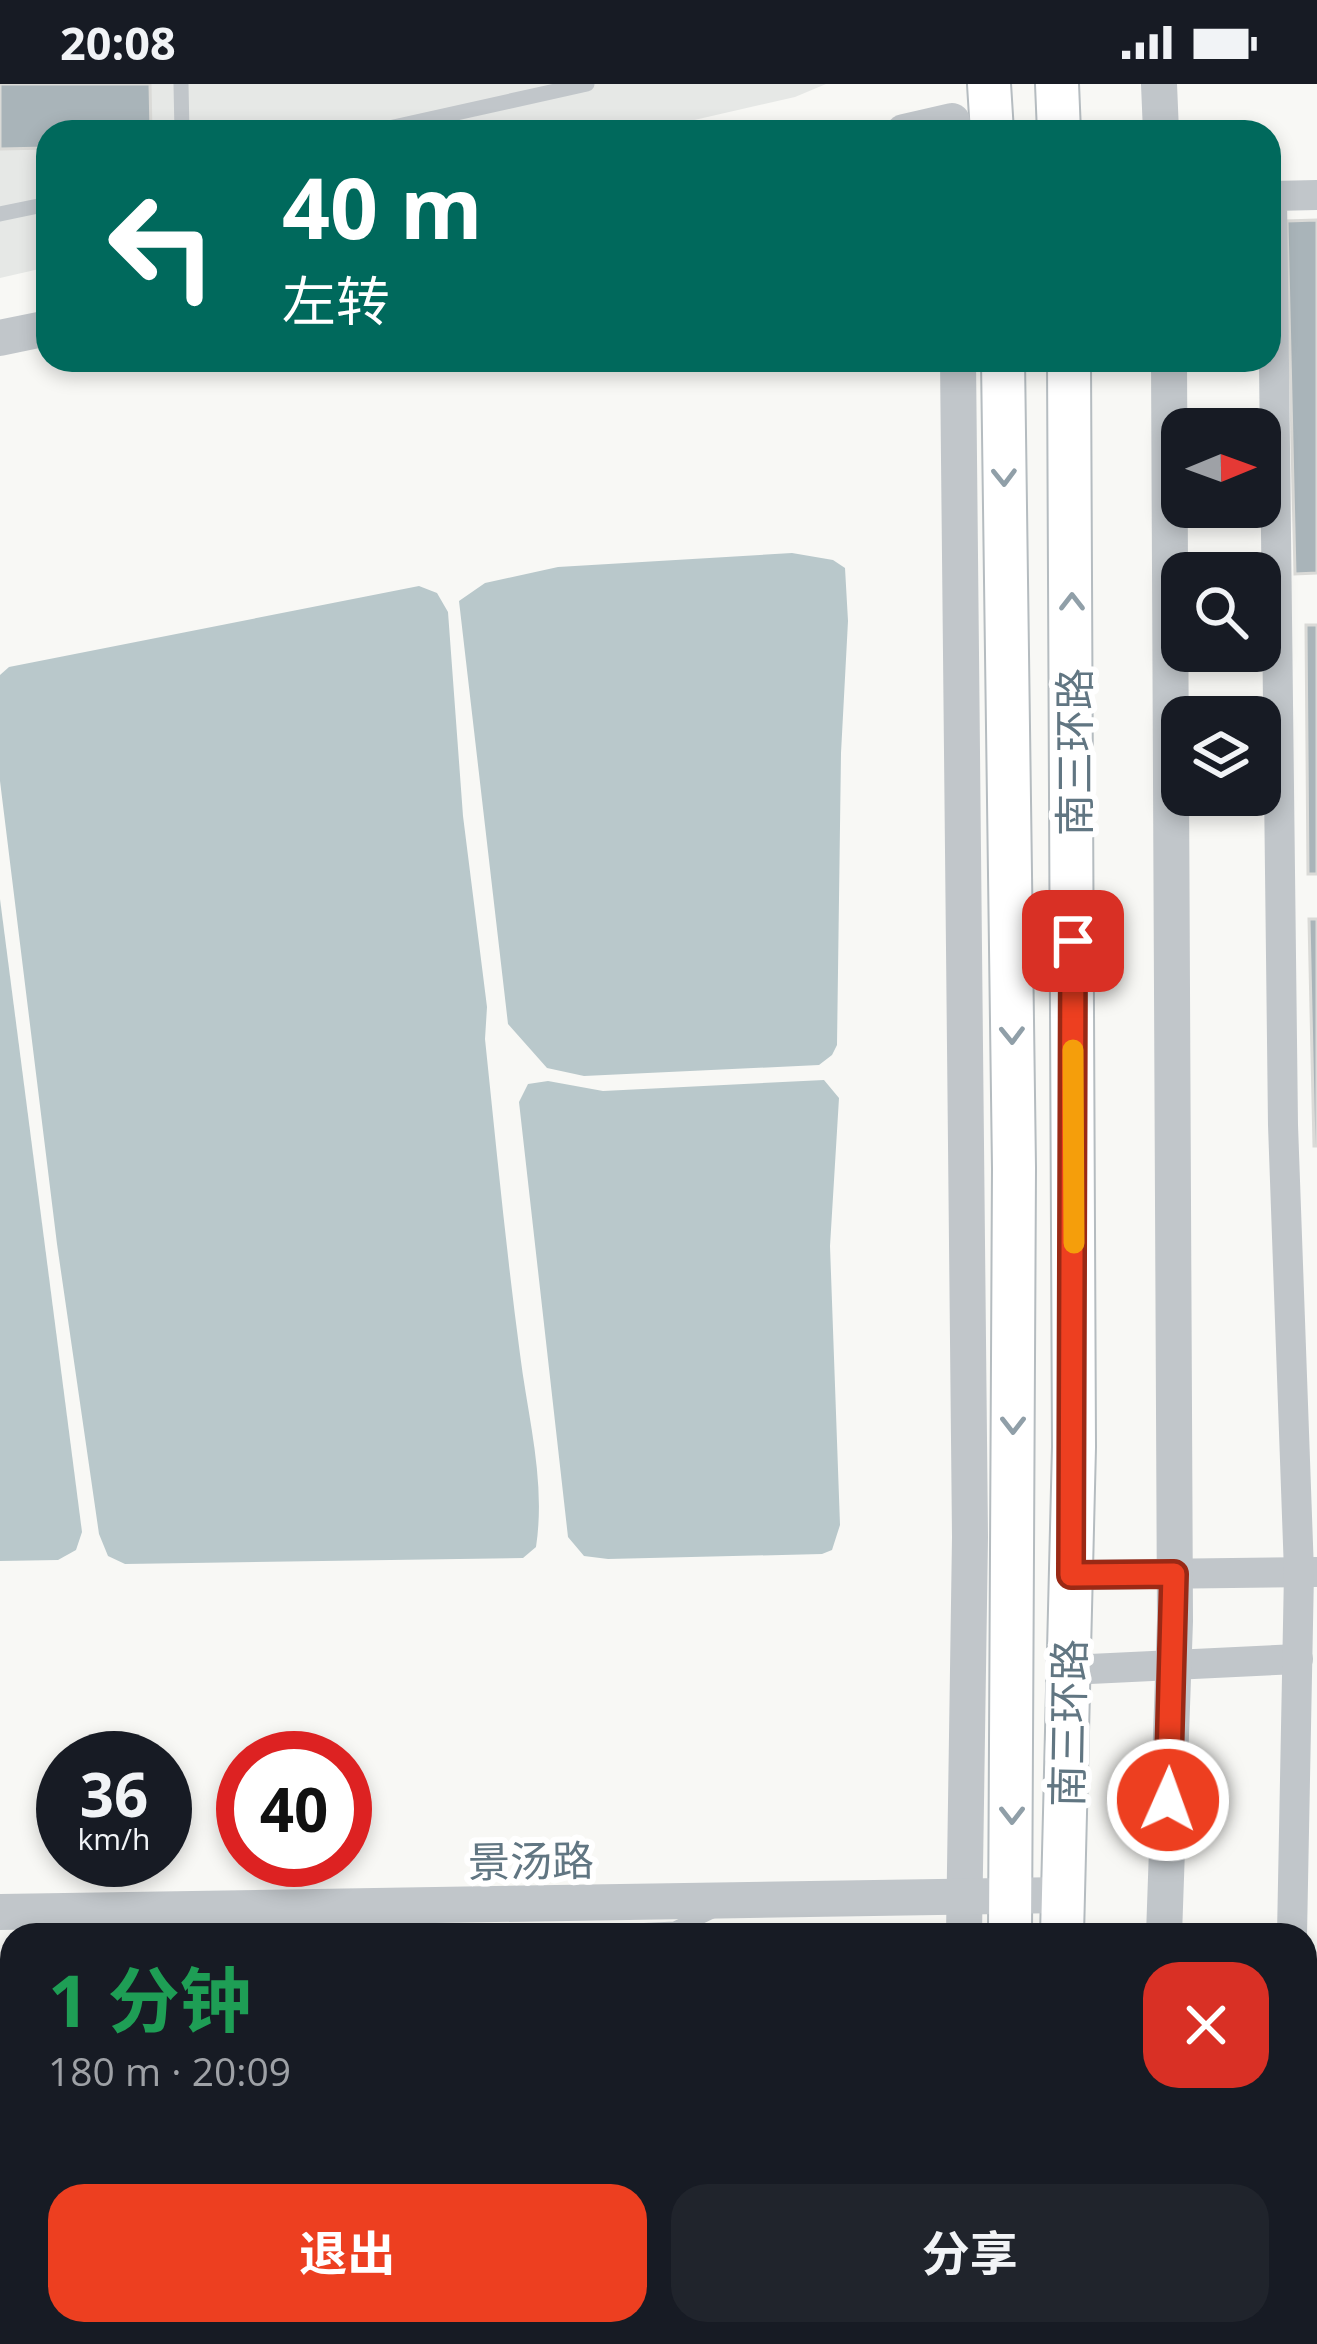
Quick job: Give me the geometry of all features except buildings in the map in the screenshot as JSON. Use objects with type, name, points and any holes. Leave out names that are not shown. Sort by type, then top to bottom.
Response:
[{"type":"main road","points":[[970,120],[989,84]]},
{"type":"main road","points":[[1057,84],[1058,120]]},
{"type":"main road","name":"南三环路","points":[[1003,372],[1014,1168],[1011,1915]]},
{"type":"main road","name":"南三环路","points":[[1063,1915],[1074,1447],[1069,372]]},
{"type":"street","points":[[952,84],[963,120]]},
{"type":"street","points":[[1159,84],[1160,120]]},
{"type":"street","points":[[1281,196],[1317,195]]},
{"type":"street","points":[[0,338],[36,330]]},
{"type":"street","points":[[958,372],[970,1538],[964,1923]]},
{"type":"street","points":[[1164,1923],[1174,1574],[1169,372]]},
{"type":"street","points":[[1274,372],[1282,1125],[1308,1572],[1292,1923]]},
{"type":"street","points":[[1071,1575],[1308,1572]]},
{"type":"street","points":[[1069,1670],[1173,1665],[1304,1647]]},
{"type":"street","name":"景汤路","points":[[0,1912],[212,1922],[965,1896],[1011,1915],[1063,1915]]},
{"type":"lane","points":[[181,84],[182,120]]},
{"type":"lane","points":[[422,120],[587,84]]},
{"type":"lane","points":[[0,214],[36,206]]},
{"type":"lane","points":[[687,1923],[733,1901]]},
{"type":"shaded area","points":[[0,84],[826,84],[795,97],[694,120],[36,120],[36,270],[0,278]]},
{"type":"shaded area","points":[[792,553],[833,560],[845,568],[848,621],[837,1045],[819,1065],[584,1076],[547,1068],[508,1024],[459,601],[485,583],[558,567]]},
{"type":"shaded area","points":[[419,586],[437,593],[448,612],[497,1157],[537,1474],[536,1547],[523,1558],[125,1564],[108,1556],[99,1534],[57,1244],[0,781],[0,675],[9,667]]},
{"type":"shaded area","points":[[0,899],[82,1532],[76,1550],[58,1560],[0,1561]]},
{"type":"shaded area","points":[[824,1080],[839,1098],[830,1246],[840,1525],[832,1550],[822,1554],[584,1556],[568,1537],[519,1102],[528,1084],[548,1081],[603,1091]]},
{"type":"slow traffic","points":[[1073,1050],[1074,1243]]},
{"type":"route","points":[[1073,941],[1071,1575],[1174,1574],[1168,1800]]}]
